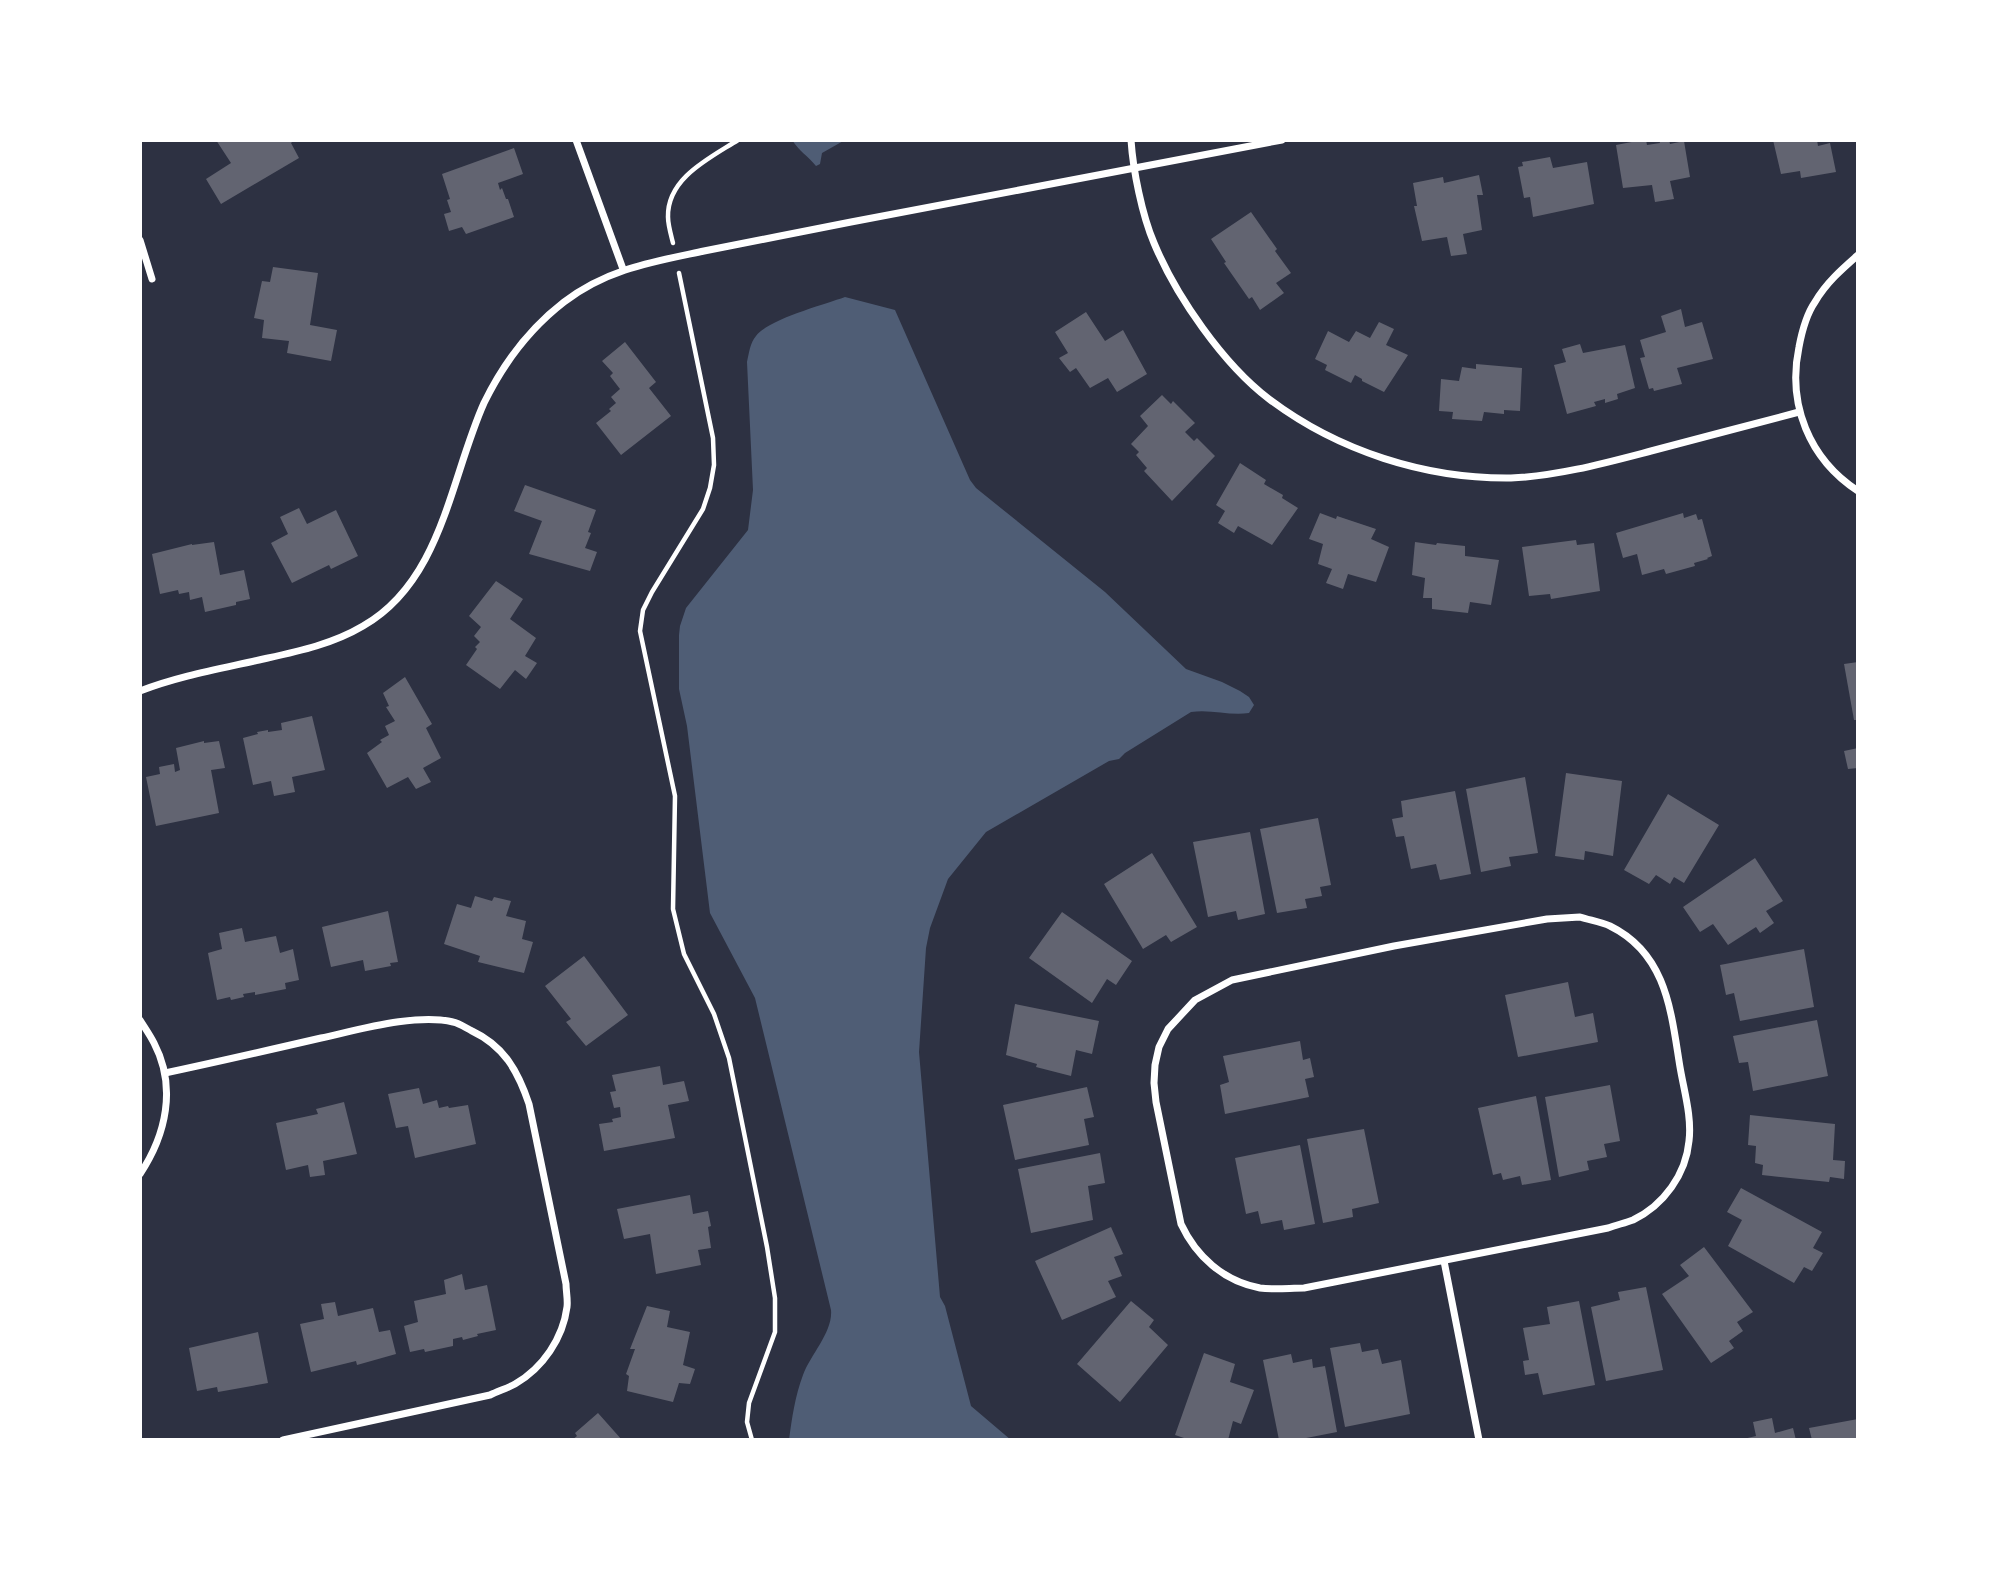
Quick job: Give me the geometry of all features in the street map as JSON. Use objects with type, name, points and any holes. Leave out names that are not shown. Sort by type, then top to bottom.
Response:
[{"type":"street","points":[[576,140],[623,270]]},
{"type":"street","points":[[1131,140],[1146,219],[1154,243],[1179,293],[1218,347],[1268,398],[1327,435],[1361,450],[1400,464],[1446,473],[1513,478],[1553,474],[1601,464],[1799,412]]},
{"type":"street","points":[[140,691],[190,675],[332,642],[390,608],[431,551],[483,405],[501,371],[531,331],[565,302],[596,282],[623,270],[676,257],[1282,140]]},
{"type":"street","points":[[140,240],[152,279]]},
{"type":"street","points":[[1858,254],[1835,275],[1814,303],[1802,329],[1796,364],[1799,412],[1813,444],[1830,467],[1858,491]]},
{"type":"street","points":[[1580,918],[1609,926],[1627,937],[1646,955],[1660,975],[1670,1002],[1689,1119],[1689,1141],[1682,1171],[1674,1186],[1651,1209],[1632,1220],[1608,1228],[1444,1261],[1304,1287],[1262,1288],[1244,1283],[1212,1266],[1188,1239],[1181,1223],[1156,1102],[1154,1083],[1159,1047],[1168,1029],[1195,1000],[1232,980],[1394,946],[1547,919],[1580,918]]},
{"type":"street","points":[[164,1073],[384,1024],[425,1019],[454,1022],[497,1046],[512,1063],[523,1085],[566,1284],[567,1307],[551,1351],[536,1369],[516,1384],[490,1395],[283,1440]]},
{"type":"street","points":[[140,1020],[156,1045],[164,1073],[167,1103],[162,1131],[152,1156],[140,1174]]},
{"type":"street","points":[[1444,1261],[1479,1440]]},
{"type":"path","points":[[738,140],[702,162],[682,180],[668,207],[668,219],[711,425],[714,465],[703,509],[652,592],[643,610],[640,631],[675,796],[673,909],[684,954],[714,1014],[729,1058],[775,1298],[775,1332],[749,1403],[747,1422],[752,1440]]},
{"type":"water","points":[[792,140],[845,140],[822,153],[820,164],[816,166]]},
{"type":"water","points":[[845,297],[895,310],[970,480],[976,488],[1105,592],[1186,669],[1240,691],[1249,697],[1254,705],[1249,713],[1191,712],[1119,759],[1109,761],[986,832],[948,879],[930,928],[926,948],[919,1052],[940,1297],[945,1306],[971,1406],[1011,1440],[789,1440],[800,1383],[829,1326],[831,1310],[755,998],[710,913],[687,726],[679,689],[680,626],[686,608],[748,530],[753,490],[747,362],[752,342],[772,324]]},
{"type":"building","points":[[216,140],[294,140],[291,143],[299,158],[221,204],[206,179],[231,163]]},
{"type":"building","points":[[1646,140],[1647,145],[1660,143],[1659,140],[1669,140],[1670,144],[1684,141],[1690,177],[1670,181],[1674,199],[1655,202],[1652,185],[1623,188],[1616,145]]},
{"type":"building","points":[[1773,140],[1817,140],[1818,146],[1830,143],[1836,172],[1801,178],[1800,171],[1781,174]]},
{"type":"building","points":[[514,148],[523,174],[498,183],[508,199],[514,217],[466,234],[462,227],[449,231],[444,214],[451,212],[447,200],[450,199],[442,174]]},
{"type":"building","points":[[1550,157],[1553,168],[1587,162],[1594,204],[1533,217],[1530,197],[1524,198],[1518,167],[1523,166],[1522,162]]},
{"type":"building","points":[[1479,175],[1483,195],[1477,195],[1482,230],[1463,234],[1467,254],[1451,256],[1447,237],[1422,241],[1414,206],[1417,206],[1413,183],[1443,177],[1444,183]]},
{"type":"building","points":[[1251,212],[1291,273],[1276,283],[1284,293],[1260,310],[1224,263],[1226,262],[1211,239]]},
{"type":"building","points":[[273,267],[318,273],[310,325],[337,330],[331,361],[287,353],[289,341],[262,338],[264,320],[254,318],[262,281],[270,282]]},
{"type":"building","points":[[1681,309],[1685,327],[1702,322],[1713,359],[1677,368],[1682,384],[1654,391],[1653,388],[1649,389],[1640,358],[1645,357],[1640,340],[1666,332],[1661,316]]},
{"type":"building","points":[[1086,312],[1105,341],[1123,330],[1147,374],[1117,392],[1108,378],[1090,388],[1076,368],[1070,372],[1059,358],[1068,353],[1055,332]]},
{"type":"building","points":[[1379,322],[1394,329],[1386,345],[1408,355],[1384,392],[1355,375],[1351,383],[1325,370],[1327,365],[1315,359],[1328,331],[1349,342],[1356,331],[1370,338]]},
{"type":"building","points":[[625,342],[656,382],[649,388],[671,416],[621,455],[596,423],[611,411],[609,409],[616,403],[611,397],[620,389],[610,376],[613,373],[602,361]]},
{"type":"building","points":[[1580,344],[1583,353],[1625,345],[1635,388],[1617,394],[1618,399],[1605,403],[1605,399],[1594,402],[1596,406],[1567,414],[1554,365],[1566,362],[1562,349]]},
{"type":"building","points":[[1476,364],[1522,368],[1520,411],[1504,410],[1504,414],[1484,412],[1482,421],[1452,419],[1453,412],[1439,411],[1441,379],[1459,381],[1462,367],[1476,369]]},
{"type":"building","points":[[1162,395],[1171,404],[1173,401],[1195,423],[1185,432],[1194,441],[1197,438],[1215,456],[1172,501],[1144,471],[1147,468],[1136,455],[1139,452],[1131,444],[1148,426],[1140,416]]},
{"type":"building","points":[[1240,463],[1266,480],[1264,484],[1298,508],[1272,545],[1238,526],[1234,533],[1218,523],[1225,511],[1216,505]]},
{"type":"building","points":[[525,485],[596,510],[585,548],[597,552],[590,571],[529,554],[542,521],[514,511]]},
{"type":"building","points":[[299,508],[307,524],[336,510],[358,556],[331,569],[329,565],[292,583],[271,543],[288,534],[280,517]]},
{"type":"building","points":[[1320,513],[1376,529],[1371,539],[1389,547],[1376,582],[1348,574],[1343,589],[1326,583],[1332,569],[1318,564],[1323,544],[1309,539]]},
{"type":"building","points":[[1683,513],[1684,518],[1696,514],[1698,520],[1702,519],[1712,556],[1708,559],[1694,563],[1695,566],[1666,574],[1664,569],[1642,575],[1637,554],[1623,558],[1616,533]]},
{"type":"building","points":[[1576,540],[1577,545],[1594,543],[1600,591],[1551,599],[1550,594],[1529,596],[1522,547]]},
{"type":"building","points":[[214,542],[220,575],[244,570],[250,599],[205,612],[202,597],[190,600],[189,592],[179,594],[178,590],[160,594],[152,554],[192,544]]},
{"type":"building","points":[[1415,542],[1465,546],[1465,556],[1499,560],[1491,605],[1470,602],[1468,613],[1432,609],[1432,598],[1423,598],[1425,578],[1412,575]]},
{"type":"building","points":[[496,581],[523,599],[510,619],[536,638],[525,656],[537,663],[526,679],[515,670],[500,689],[466,665],[480,642],[474,636],[481,627],[469,616]]},
{"type":"building","points":[[1858,662],[1858,720],[1854,720],[1844,664]]},
{"type":"building","points":[[405,677],[432,724],[426,728],[441,758],[423,768],[431,782],[416,789],[408,777],[387,788],[367,753],[389,735],[385,726],[395,721],[386,707],[389,706],[383,693]]},
{"type":"building","points":[[312,716],[325,770],[292,777],[295,792],[274,796],[271,781],[253,785],[243,738],[258,734],[257,732],[282,730],[281,723]]},
{"type":"building","points":[[204,741],[219,741],[225,768],[211,770],[219,813],[156,826],[146,777],[160,774],[159,767],[174,764],[175,772],[180,770],[176,748]]},
{"type":"building","points":[[1858,748],[1858,768],[1848,769],[1844,751]]},
{"type":"building","points":[[1566,773],[1622,781],[1613,856],[1585,851],[1584,860],[1555,856]]},
{"type":"building","points":[[1525,777],[1538,853],[1509,857],[1511,866],[1481,872],[1466,789]]},
{"type":"building","points":[[1455,791],[1471,874],[1440,880],[1436,864],[1411,869],[1404,836],[1396,837],[1392,819],[1403,817],[1401,801]]},
{"type":"building","points":[[1668,794],[1719,825],[1684,883],[1674,877],[1670,884],[1656,875],[1649,884],[1624,870]]},
{"type":"building","points":[[1318,818],[1331,885],[1320,887],[1322,896],[1305,899],[1307,908],[1277,913],[1260,829]]},
{"type":"building","points":[[1250,832],[1265,914],[1238,920],[1236,911],[1208,917],[1193,842]]},
{"type":"building","points":[[1152,853],[1197,927],[1171,942],[1166,935],[1143,949],[1104,884]]},
{"type":"building","points":[[1755,858],[1783,901],[1766,911],[1774,923],[1760,933],[1756,927],[1728,945],[1713,924],[1700,932],[1683,907]]},
{"type":"building","points":[[475,896],[492,901],[494,897],[511,901],[506,916],[526,921],[522,939],[533,942],[524,973],[478,962],[480,956],[444,944],[457,904],[471,908]]},
{"type":"building","points":[[388,911],[398,962],[365,971],[363,960],[331,967],[322,927]]},
{"type":"building","points":[[1062,912],[1132,961],[1116,985],[1107,979],[1092,1003],[1029,958]]},
{"type":"building","points":[[242,928],[245,942],[276,936],[280,953],[293,949],[299,980],[285,983],[286,989],[255,995],[255,992],[243,994],[244,997],[231,1000],[230,997],[217,1000],[208,953],[222,949],[219,933]]},
{"type":"building","points":[[1804,949],[1814,1007],[1740,1021],[1734,993],[1726,995],[1720,965]]},
{"type":"building","points":[[584,956],[628,1015],[586,1046],[566,1022],[571,1019],[545,986]]},
{"type":"building","points":[[1568,982],[1575,1017],[1593,1013],[1598,1042],[1518,1057],[1505,995]]},
{"type":"building","points":[[1015,1004],[1099,1021],[1092,1054],[1076,1050],[1071,1076],[1036,1067],[1037,1064],[1006,1055]]},
{"type":"building","points":[[1817,1020],[1828,1076],[1753,1091],[1748,1062],[1739,1063],[1733,1036]]},
{"type":"building","points":[[1300,1041],[1303,1060],[1310,1058],[1314,1077],[1305,1079],[1309,1097],[1225,1114],[1220,1085],[1229,1082],[1223,1056]]},
{"type":"building","points":[[660,1066],[663,1085],[684,1081],[689,1101],[668,1105],[675,1138],[604,1151],[599,1124],[613,1122],[612,1119],[621,1117],[620,1107],[614,1108],[610,1092],[616,1091],[612,1075]]},
{"type":"building","points":[[1610,1085],[1620,1141],[1604,1144],[1607,1157],[1587,1161],[1589,1170],[1559,1177],[1545,1097]]},
{"type":"building","points":[[1087,1087],[1094,1117],[1084,1119],[1089,1145],[1015,1160],[1003,1105]]},
{"type":"building","points":[[419,1088],[423,1104],[437,1100],[439,1108],[468,1105],[476,1144],[415,1158],[408,1126],[396,1128],[388,1094]]},
{"type":"building","points":[[1536,1096],[1551,1180],[1522,1185],[1520,1176],[1503,1180],[1501,1173],[1493,1175],[1478,1108]]},
{"type":"building","points":[[344,1102],[357,1154],[323,1161],[325,1175],[310,1177],[308,1165],[286,1170],[276,1123],[318,1114],[316,1109]]},
{"type":"building","points":[[1750,1115],[1835,1124],[1833,1160],[1845,1161],[1844,1179],[1830,1177],[1829,1182],[1762,1175],[1763,1165],[1755,1163],[1756,1146],[1748,1145]]},
{"type":"building","points":[[1364,1129],[1379,1203],[1352,1209],[1353,1217],[1323,1223],[1307,1139]]},
{"type":"building","points":[[1300,1145],[1315,1224],[1284,1230],[1282,1220],[1261,1224],[1258,1211],[1246,1214],[1235,1158]]},
{"type":"building","points":[[1100,1153],[1105,1183],[1088,1186],[1093,1220],[1031,1233],[1018,1169]]},
{"type":"building","points":[[1741,1188],[1822,1232],[1813,1248],[1823,1253],[1812,1271],[1804,1267],[1794,1283],[1728,1246],[1742,1220],[1727,1212]]},
{"type":"building","points":[[690,1195],[693,1214],[708,1211],[711,1248],[698,1250],[701,1265],[656,1274],[650,1234],[624,1239],[617,1209]]},
{"type":"building","points":[[1111,1227],[1123,1254],[1114,1257],[1122,1276],[1108,1281],[1116,1297],[1062,1320],[1035,1261]]},
{"type":"building","points":[[1704,1247],[1753,1312],[1737,1322],[1743,1331],[1729,1341],[1734,1348],[1711,1363],[1662,1294],[1689,1276],[1680,1265]]},
{"type":"building","points":[[462,1274],[465,1290],[487,1285],[496,1330],[463,1340],[462,1337],[453,1339],[453,1346],[410,1352],[404,1326],[418,1322],[414,1301],[446,1294],[444,1280]]},
{"type":"building","points":[[1646,1287],[1663,1370],[1606,1381],[1591,1307],[1620,1300],[1618,1292]]},
{"type":"building","points":[[1131,1301],[1154,1320],[1149,1327],[1168,1345],[1120,1402],[1077,1364]]},
{"type":"building","points":[[1579,1301],[1595,1385],[1543,1395],[1538,1373],[1525,1375],[1523,1361],[1529,1360],[1523,1328],[1550,1324],[1547,1307]]},
{"type":"building","points":[[335,1302],[338,1316],[373,1308],[379,1332],[390,1330],[396,1354],[357,1365],[356,1361],[311,1372],[300,1324],[324,1319],[321,1304]]},
{"type":"building","points":[[647,1306],[670,1311],[667,1327],[690,1332],[683,1365],[695,1369],[690,1384],[679,1383],[673,1402],[627,1391],[629,1376],[626,1374],[635,1349],[630,1349]]},
{"type":"building","points":[[258,1332],[268,1383],[218,1392],[217,1387],[197,1391],[189,1348]]},
{"type":"building","points":[[1360,1343],[1362,1352],[1378,1349],[1382,1364],[1401,1360],[1410,1414],[1345,1427],[1330,1348]]},
{"type":"building","points":[[1204,1353],[1235,1364],[1230,1382],[1254,1390],[1241,1424],[1233,1421],[1228,1440],[1190,1440],[1175,1435]]},
{"type":"building","points":[[1291,1354],[1293,1363],[1312,1359],[1313,1368],[1325,1366],[1337,1432],[1296,1440],[1279,1440],[1263,1360]]},
{"type":"building","points":[[598,1413],[622,1440],[572,1440],[577,1436],[575,1433]]},
{"type":"building","points":[[1772,1418],[1775,1433],[1793,1428],[1796,1440],[1739,1440],[1756,1436],[1753,1422]]},
{"type":"building","points":[[1858,1419],[1858,1440],[1812,1440],[1809,1428]]}]
